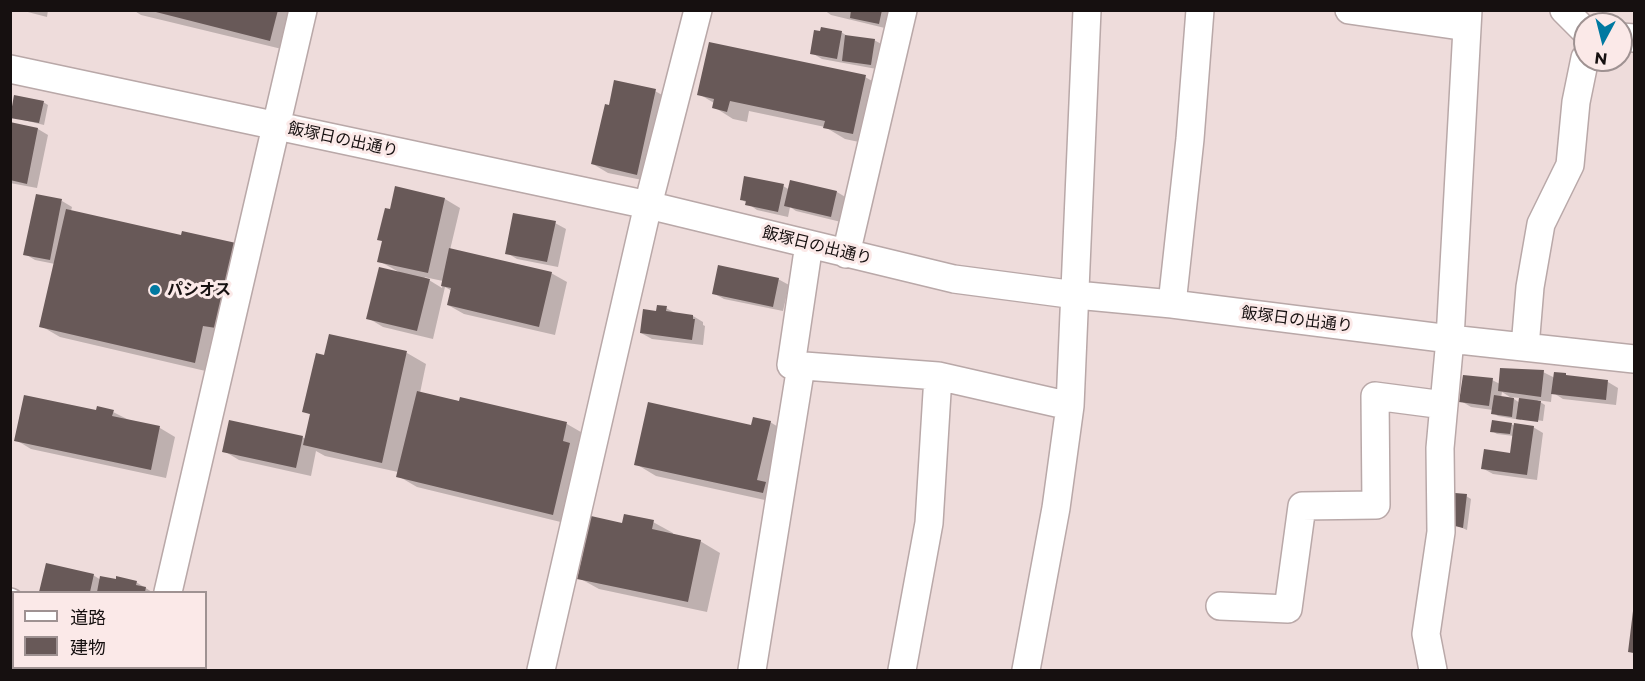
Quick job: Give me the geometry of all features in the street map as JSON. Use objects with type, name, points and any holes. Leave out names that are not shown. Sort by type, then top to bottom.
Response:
[{"type":"street","points":[[168,591],[303,10]]},
{"type":"street","points":[[541,670],[648,205],[698,10]]},
{"type":"street","points":[[846,254],[903,10]]},
{"type":"street","points":[[1026,670],[1056,508],[1070,406],[1087,10]]},
{"type":"street","points":[[1172,304],[1190,138],[1200,10]]},
{"type":"street","points":[[1349,10],[1467,19],[1450,339],[1440,448],[1441,532],[1426,634],[1433,670]]},
{"type":"street","name":"飯塚日の出通り","points":[[10,69],[648,205],[954,279],[1635,359]]},
{"type":"street","points":[[1525,347],[1530,286],[1541,224],[1570,165],[1575,102],[1582,72]]},
{"type":"street","points":[[808,244],[791,365],[938,376],[1070,406]]},
{"type":"street","points":[[752,670],[801,366]]},
{"type":"street","points":[[902,670],[929,523],[938,376]]},
{"type":"street","points":[[1220,606],[1288,609],[1302,506],[1376,505],[1376,396],[1444,405]]},
{"type":"building","points":[[148,10],[278,10],[270,41]]},
{"type":"building","points":[[851,10],[882,10],[879,24],[850,18]]},
{"type":"building","points":[[821,27],[842,31],[837,59],[810,54],[814,30],[820,31]]},
{"type":"building","points":[[845,35],[875,39],[871,65],[842,61]]},
{"type":"building","points":[[709,42],[866,75],[853,134],[823,128],[825,121],[730,101],[727,112],[712,108],[714,99],[697,95]]},
{"type":"building","points":[[614,80],[656,89],[637,175],[591,164],[605,104],[609,105]]},
{"type":"building","points":[[14,95],[44,101],[39,123],[10,118]]},
{"type":"building","points":[[10,122],[38,128],[27,184],[10,180]]},
{"type":"building","points":[[744,176],[784,184],[778,212],[745,205],[746,201],[740,200]]},
{"type":"building","points":[[790,180],[837,191],[831,217],[784,206]]},
{"type":"building","points":[[395,186],[445,198],[428,273],[377,262],[382,241],[377,240],[385,208],[390,209]]},
{"type":"building","points":[[36,194],[62,199],[50,260],[23,255]]},
{"type":"building","points":[[66,209],[181,235],[182,231],[236,243],[216,328],[203,326],[195,363],[39,327]]},
{"type":"building","points":[[513,213],[556,221],[547,262],[505,254]]},
{"type":"building","points":[[449,248],[552,272],[539,327],[447,305],[451,288],[441,286]]},
{"type":"building","points":[[718,265],[779,278],[773,307],[712,294]]},
{"type":"building","points":[[379,267],[430,279],[417,331],[366,319]]},
{"type":"building","points":[[657,305],[667,306],[666,311],[693,315],[695,319],[692,340],[640,333],[643,309],[656,311]]},
{"type":"building","points":[[329,334],[407,351],[382,463],[303,445],[310,414],[302,412],[316,353],[324,355]]},
{"type":"building","points":[[1500,368],[1544,370],[1541,397],[1498,391]]},
{"type":"building","points":[[1554,372],[1608,380],[1606,400],[1551,394]]},
{"type":"building","points":[[1463,375],[1493,378],[1489,406],[1459,402]]},
{"type":"building","points":[[417,391],[459,401],[460,397],[567,422],[563,441],[570,443],[553,515],[396,477]]},
{"type":"building","points":[[24,395],[96,410],[97,406],[114,410],[112,416],[160,426],[151,470],[14,441]]},
{"type":"building","points":[[1494,395],[1514,398],[1512,417],[1491,414]]},
{"type":"building","points":[[1519,398],[1541,401],[1538,422],[1516,419]]},
{"type":"building","points":[[648,402],[751,425],[753,417],[771,421],[757,480],[766,482],[763,493],[634,465]]},
{"type":"building","points":[[229,420],[303,436],[296,468],[222,452]]},
{"type":"building","points":[[1492,420],[1512,423],[1510,434],[1490,432]]},
{"type":"building","points":[[1514,423],[1534,426],[1527,475],[1481,469],[1484,449],[1510,453]]},
{"type":"building","points":[[1455,493],[1467,494],[1463,528],[1451,525]]},
{"type":"building","points":[[624,514],[654,520],[652,529],[701,540],[688,602],[577,579],[591,516],[622,523]]},
{"type":"building","points":[[46,563],[94,574],[90,591],[39,591]]},
{"type":"building","points":[[100,576],[116,579],[116,576],[137,581],[136,585],[146,587],[145,591],[97,591]]},
{"type":"building","points":[[1634,611],[1634,653],[1628,652]]},
{"type":"building","points":[[80,669],[126,669],[125,670]]},
{"type":"place","name":"パシオス","points":[[155,290]]}]
